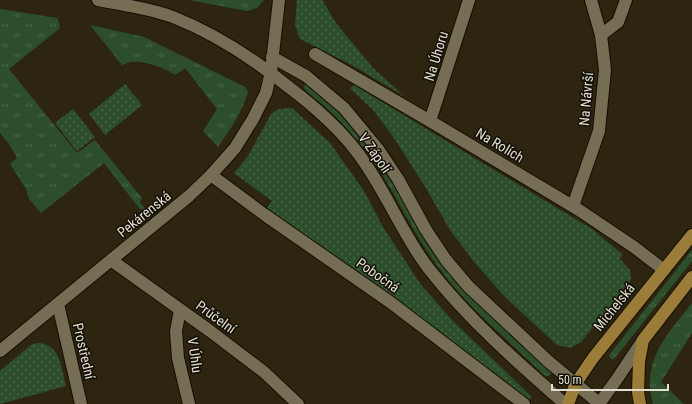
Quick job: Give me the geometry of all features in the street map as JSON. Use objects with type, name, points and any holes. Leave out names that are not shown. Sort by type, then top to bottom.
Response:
[{"type":"main road","name":"Michelská","points":[[568,404],[576,384],[595,355],[692,235]]},
{"type":"main road","points":[[640,404],[638,398],[639,362],[643,340],[692,277]]},
{"type":"street","name":"V Zápolí","points":[[98,0],[147,10],[185,22],[213,35],[271,72],[326,117],[358,152],[421,258],[453,298],[484,330],[565,404]]},
{"type":"street","name":"Pekárenská","points":[[0,351],[189,196],[211,175],[235,148],[253,119],[266,93],[271,72],[279,0]]},
{"type":"street","name":"Na Úhoru","points":[[430,120],[469,0]]},
{"type":"street","name":"Na Návrší","points":[[573,206],[599,131],[605,70],[601,35],[592,0]]},
{"type":"street","points":[[601,35],[618,22],[626,0]]},
{"type":"street","name":"Na Rolích","points":[[315,54],[430,120],[573,206],[634,247],[664,270]]},
{"type":"street","name":"V Zápolí","points":[[272,57],[306,76],[344,108],[389,164],[426,230],[446,260],[468,286],[549,362],[599,404]]},
{"type":"street","name":"Pobočná","points":[[211,175],[265,215],[390,302],[524,404]]},
{"type":"street","name":"Průčelní","points":[[111,260],[264,372],[298,404]]},
{"type":"street","name":"Prostřední","points":[[58,304],[81,404]]},
{"type":"street","name":"V Úhlu","points":[[180,310],[176,331],[178,358],[189,404]]},
{"type":"street","points":[[599,404],[643,340]]},
{"type":"green space","points":[[189,0],[264,0],[257,8],[247,11]]},
{"type":"green space","points":[[297,0],[322,0],[336,23],[373,68],[404,96],[352,65],[300,39],[295,25]]},
{"type":"green space","points":[[0,9],[57,18],[60,25],[59,29],[9,69],[77,153],[95,140],[142,198],[140,202],[147,211],[139,208],[104,163],[41,213],[29,199],[26,189],[10,164],[17,158],[9,144],[0,133]]},
{"type":"green space","points":[[90,25],[144,37],[245,87],[248,92],[239,114],[218,147],[203,131],[217,109],[185,68],[175,75],[160,67],[148,63],[130,62],[122,65]]},
{"type":"green space","points":[[125,84],[142,105],[105,135],[89,114]]},
{"type":"green space","points":[[305,84],[310,85],[340,112],[377,155],[422,231],[549,369],[551,373],[550,375],[544,375],[487,322],[460,294],[427,251],[380,171],[366,152],[336,117],[304,88]]},
{"type":"green space","points":[[354,85],[592,229],[622,254],[620,259],[630,270],[631,280],[581,342],[571,348],[557,345],[504,296],[475,263],[450,230],[394,138],[374,111],[350,88]]},
{"type":"green space","points":[[292,108],[330,143],[364,191],[383,227],[421,285],[453,321],[532,397],[528,401],[265,210],[272,201],[234,173],[248,156],[271,114],[279,109]]},
{"type":"green space","points":[[73,109],[95,137],[77,151],[55,123]]},
{"type":"green space","points":[[692,250],[692,261],[614,359],[611,359],[609,356],[610,354]]},
{"type":"green space","points":[[692,303],[692,333],[661,382],[684,404],[653,404],[650,388],[653,361],[666,337]]},
{"type":"green space","points":[[39,343],[52,348],[56,353],[59,358],[66,386],[0,404],[0,371],[32,344]]}]
